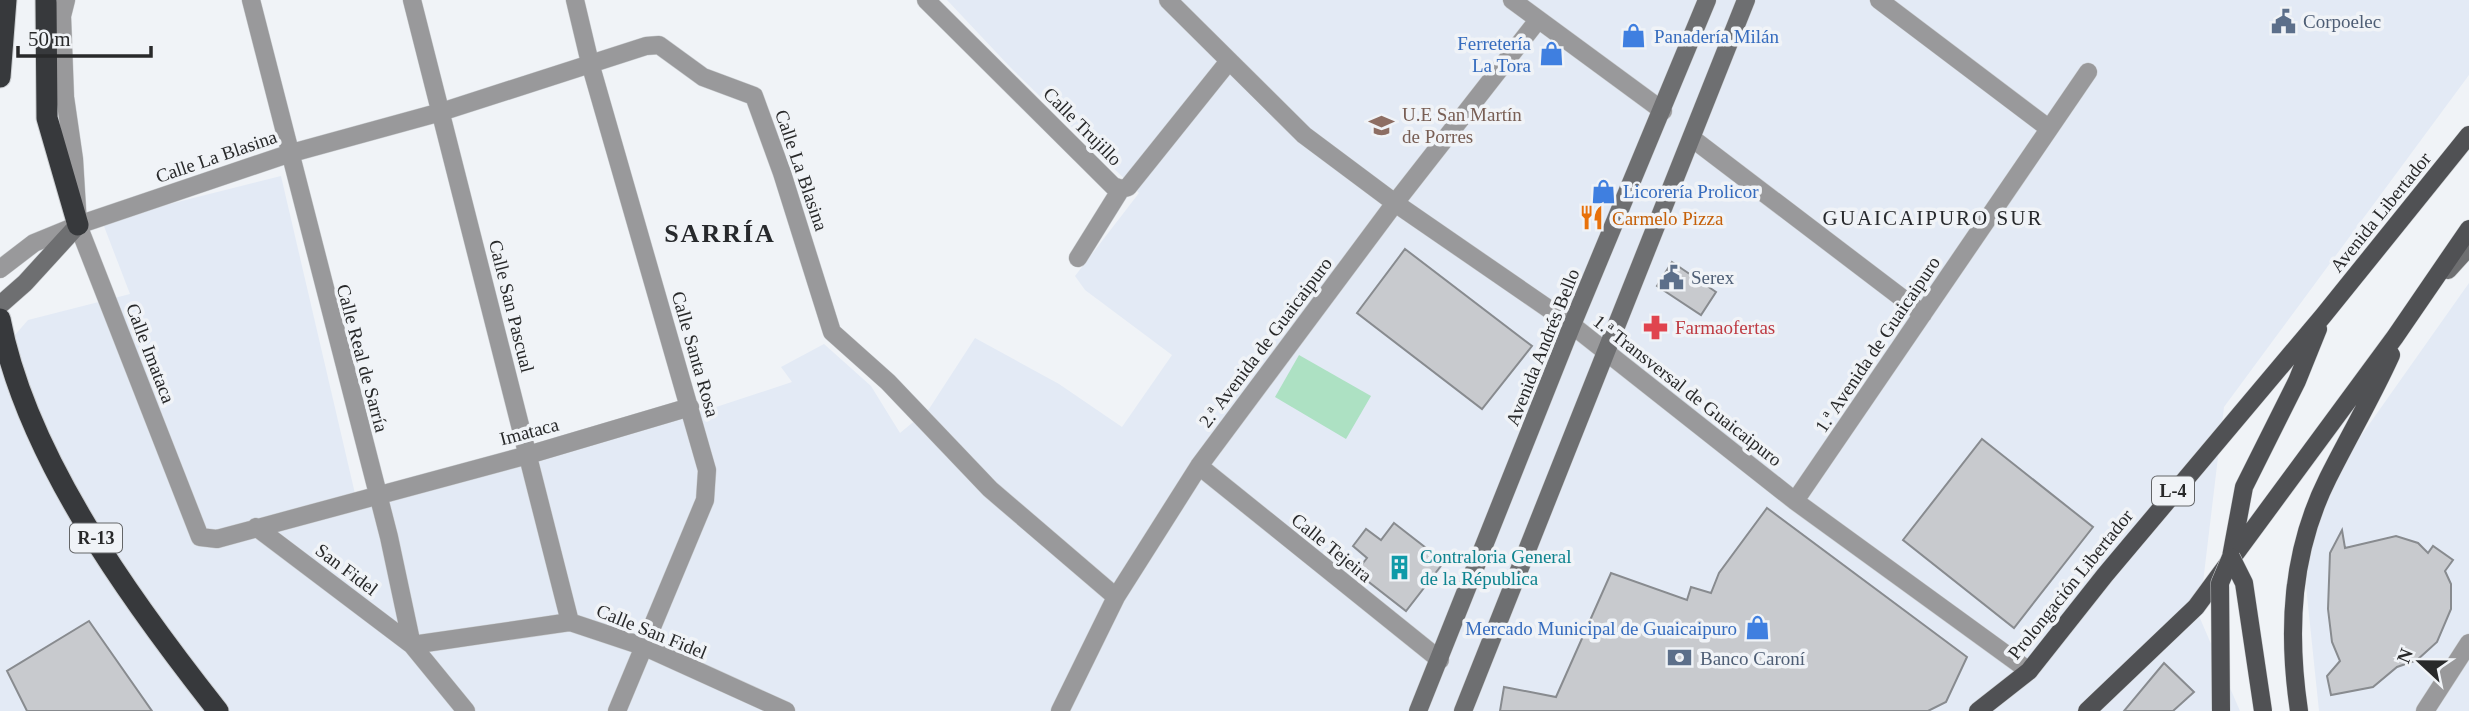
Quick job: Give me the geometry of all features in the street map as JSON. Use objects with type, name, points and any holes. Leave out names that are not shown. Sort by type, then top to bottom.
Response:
[{"type":"highway","points":[[0,77],[6,0]]},
{"type":"highway","points":[[46,0],[47,118],[78,225]]},
{"type":"highway","name":"R-13","points":[[0,319],[5,347],[28,415],[55,471],[177,659],[218,711]]},
{"type":"main road","name":"Avenida Libertador","points":[[2323,316],[2469,135]]},
{"type":"main road","points":[[2107,711],[2196,607],[2395,337],[2469,229]]},
{"type":"main road","points":[[2221,711],[2220,583],[2231,557],[2244,487],[2297,381],[2323,316]]},
{"type":"main road","name":"Prolongación Libertador","points":[[1978,711],[2029,671],[2219,436],[2323,316]]},
{"type":"main road","points":[[2300,711],[2292,663],[2296,570],[2312,516],[2328,478],[2367,409],[2391,355],[2395,337]]},
{"type":"main road","points":[[2231,557],[2244,583],[2263,711]]},
{"type":"main road","points":[[2087,711],[2196,607]]},
{"type":"street","name":"Calle Imataca","points":[[66,0],[62,16],[65,97],[74,159],[78,225],[200,537],[217,539],[377,493]]},
{"type":"street","name":"Calle Real de Sarría","points":[[251,0],[288,154],[377,493],[412,645],[466,711]]},
{"type":"street","name":"Calle San Pascual","points":[[412,0],[570,622]]},
{"type":"street","name":"Calle Santa Rosa","points":[[575,0],[590,63],[707,470],[705,500],[617,711]]},
{"type":"street","name":"Calle Trujillo","points":[[926,0],[1113,186],[1121,190],[1128,187],[1229,61]]},
{"type":"street","name":"1.ª Transversal de Guaicaipuro","points":[[1168,0],[1304,135],[1395,203],[1572,325],[1795,501],[2029,671]]},
{"type":"street","points":[[1512,0],[1663,111]]},
{"type":"street","name":"Avenida Andrés Bello","points":[[1418,711],[1572,325],[1707,0]]},
{"type":"street","points":[[1463,711],[1693,139],[1746,0]]},
{"type":"street","points":[[1879,0],[2047,127]]},
{"type":"street","name":"2.ª Avenida de Guaicaipuro","points":[[1060,711],[1116,597],[1199,466],[1395,203],[1538,20]]},
{"type":"street","name":"Calle La Blasina","points":[[0,270],[34,243],[78,225],[288,154],[441,112],[590,63],[659,45],[703,77],[754,96],[782,173],[832,332],[888,382],[990,488],[1116,597]]},
{"type":"street","name":"1.ª Avenida de Guaicaipuro","points":[[1795,501],[2047,127],[2088,72]]},
{"type":"street","points":[[1693,139],[1923,314]]},
{"type":"street","points":[[1078,258],[1121,190]]},
{"type":"street","points":[[0,305],[25,283],[78,225]]},
{"type":"street","points":[[2414,310],[2469,247]]},
{"type":"street","name":"Imataca","points":[[377,493],[528,455],[690,407]]},
{"type":"street","name":"Calle Tejeira","points":[[1199,466],[1440,660]]},
{"type":"street","name":"San Fidel","points":[[256,527],[412,645]]},
{"type":"street","name":"Calle San Fidel","points":[[412,645],[570,622],[645,647],[786,711]]},
{"type":"street","points":[[2425,711],[2469,643]]},
{"type":"shaded area","points":[[947,0],[2469,0],[2469,75],[2224,407],[2199,616],[2240,711],[0,711],[0,352],[28,320],[130,294],[102,221],[281,176],[356,498],[604,431],[707,410],[792,382],[781,367],[824,344],[871,386],[900,433],[929,409],[975,338],[1059,384],[1122,427],[1172,355],[1085,290],[1075,276],[1139,193],[1011,68]]},
{"type":"shaded area","points":[[2469,283],[2469,711],[2319,711],[2306,586],[2310,536],[2327,484]]},
{"type":"green space","points":[[1299,355],[1371,396],[1346,439],[1275,397]]},
{"type":"building","points":[[1405,249],[1532,346],[1482,409],[1357,313]]},
{"type":"building","points":[[1672,262],[1716,292],[1701,315],[1657,286]]},
{"type":"building","points":[[1982,439],[2093,527],[2014,628],[1903,540]]},
{"type":"building","name":"Mercado Municipal de Guaicaipuro","points":[[1767,508],[1967,657],[1946,702],[1928,711],[1500,711],[1504,687],[1556,697],[1611,573],[1687,600],[1691,587],[1711,593],[1719,573]]},
{"type":"building","name":"Contraloria General de la Républica","points":[[1394,523],[1444,562],[1406,611],[1356,572],[1367,558],[1353,546],[1366,529],[1381,540]]},
{"type":"building","points":[[2342,530],[2345,548],[2396,536],[2418,543],[2428,553],[2433,546],[2453,560],[2445,571],[2451,584],[2451,609],[2437,642],[2417,660],[2397,667],[2373,687],[2331,695],[2327,676],[2340,661],[2332,642],[2328,609],[2330,553]]},
{"type":"building","points":[[89,621],[152,711],[27,711],[7,671]]},
{"type":"building","points":[[2164,663],[2194,692],[2173,711],[2124,711]]},
{"type":"place","name":"Corpoelec","points":[[2283,21]]},
{"type":"place","name":"Panadería Milán","points":[[1634,36]]},
{"type":"place","name":"Ferretería La Tora","points":[[1551,54]]},
{"type":"place","name":"U.E San Martín de Porres","points":[[1382,125]]},
{"type":"place","name":"Licorería Prolicor","points":[[1603,191]]},
{"type":"place","name":"Carmelo Pizza","points":[[1592,218]]},
{"type":"place","name":"Serex","points":[[1671,277]]},
{"type":"place","name":"Farmaofertas","points":[[1655,327]]},
{"type":"place","name":"Contraloria General de la Républica","points":[[1400,567]]},
{"type":"place","name":"Mercado Municipal de Guaicaipuro","points":[[1757,628]]},
{"type":"place","name":"Banco Caroní","points":[[1680,658]]},
{"type":"district","name":"GUAICAIPURO SUR","points":[[1933,218]]},
{"type":"district","name":"SARRÍA","points":[[720,233]]}]
